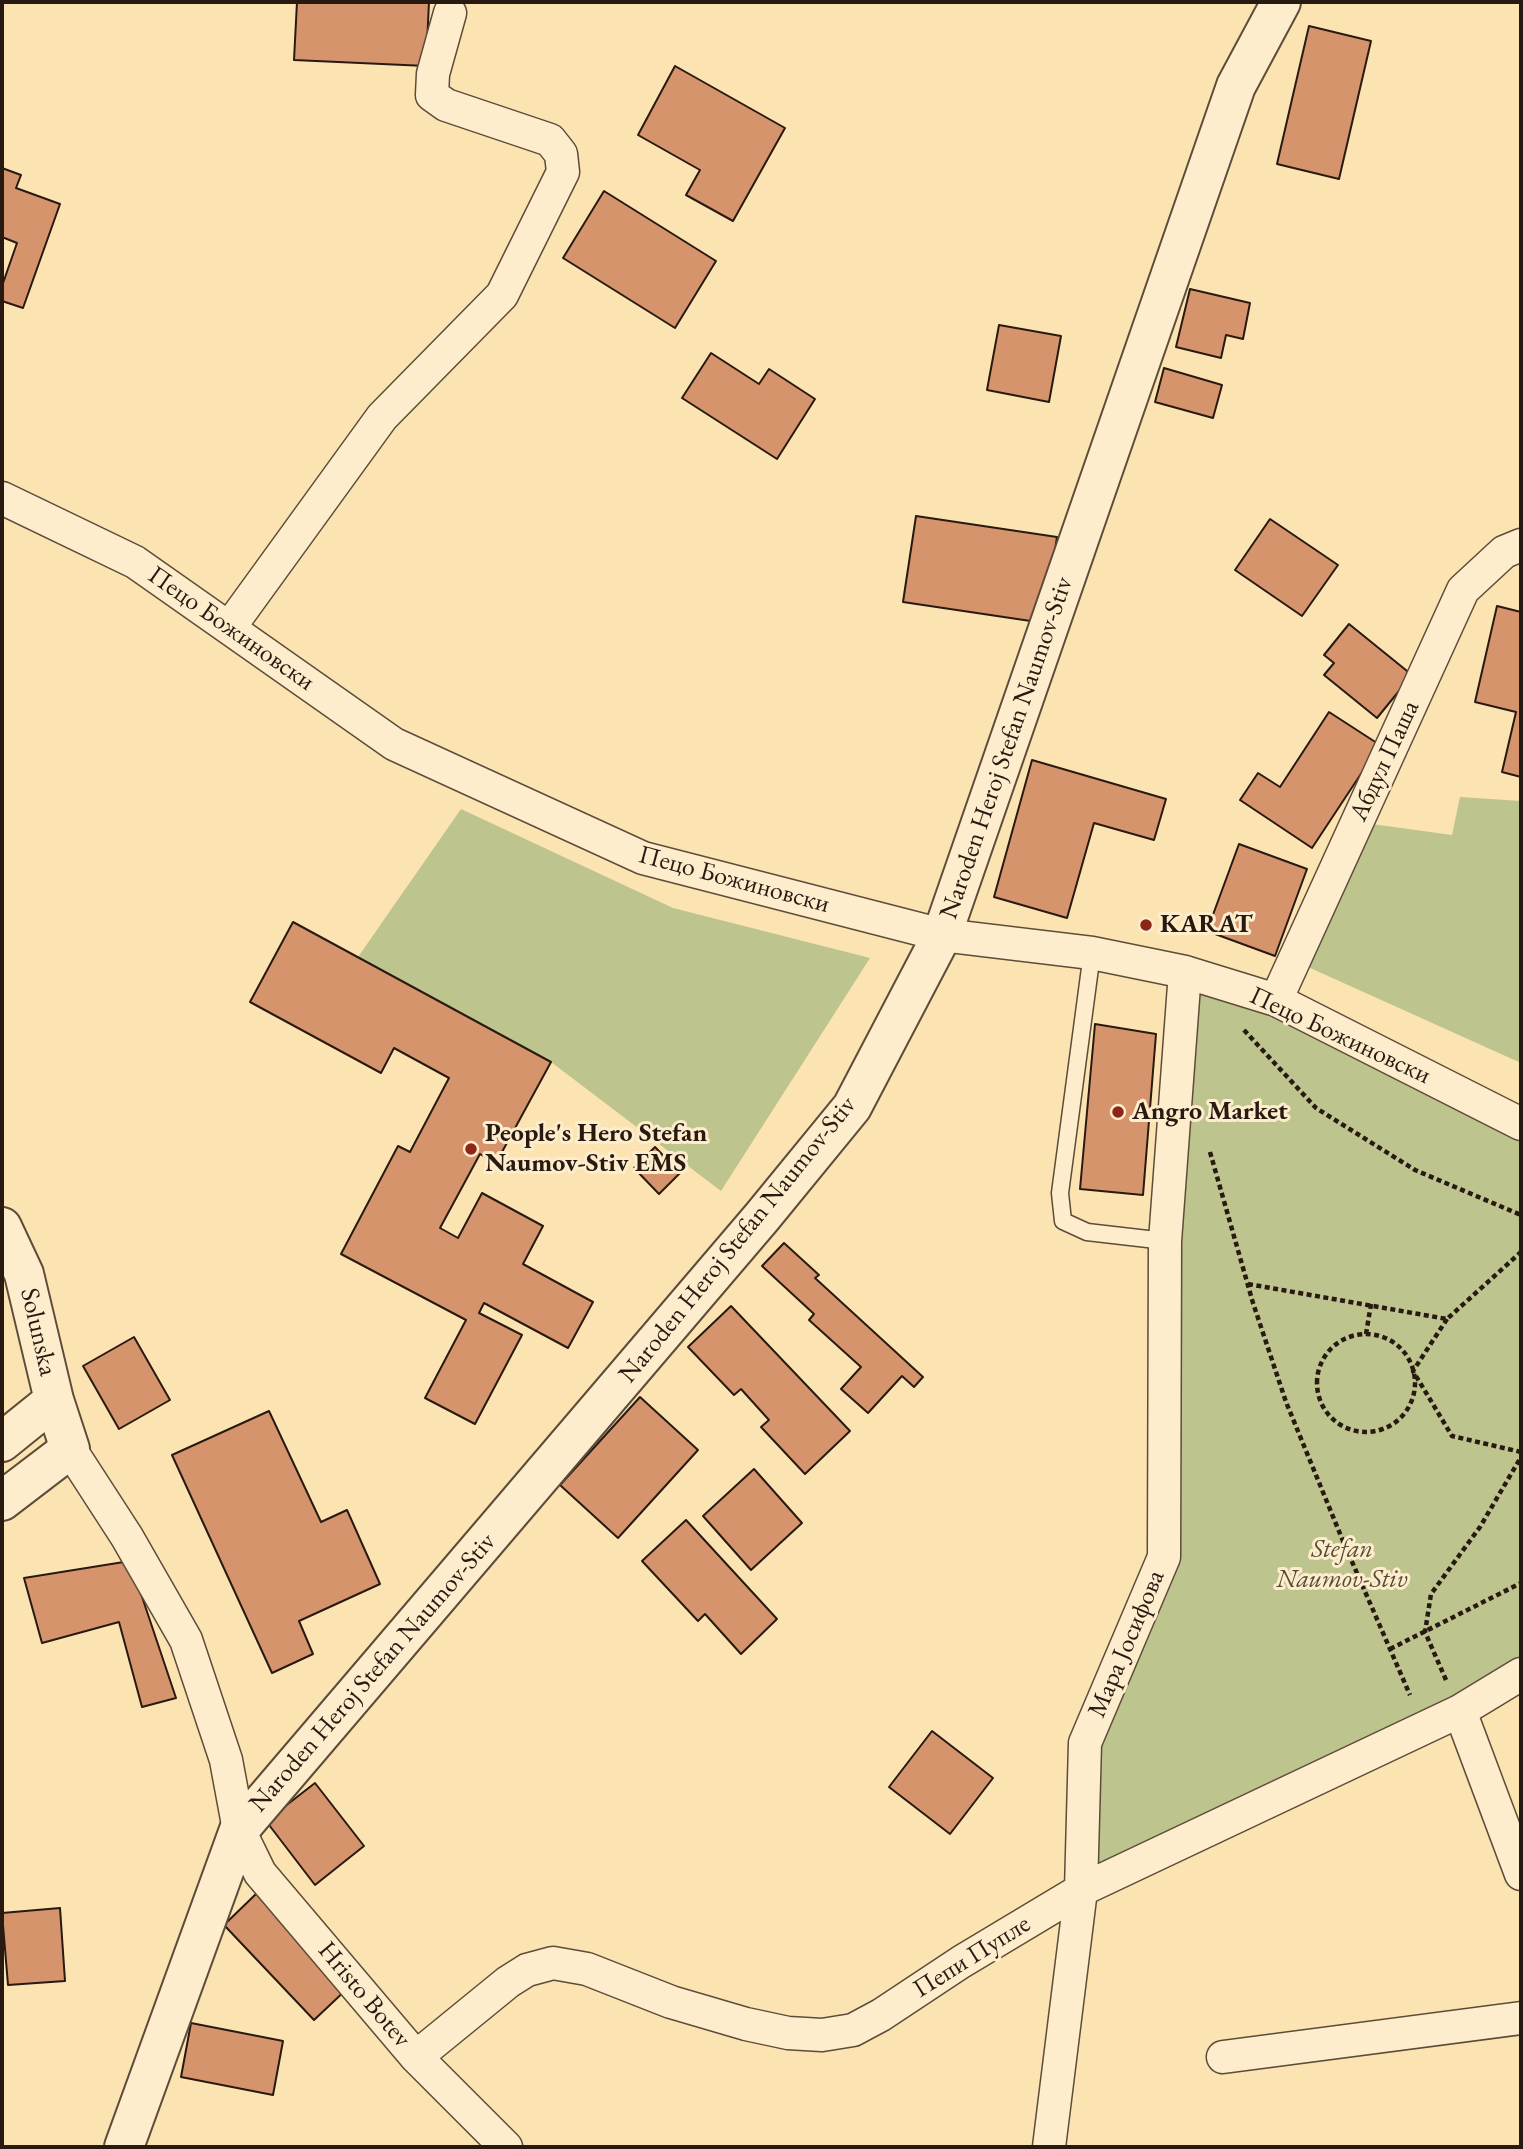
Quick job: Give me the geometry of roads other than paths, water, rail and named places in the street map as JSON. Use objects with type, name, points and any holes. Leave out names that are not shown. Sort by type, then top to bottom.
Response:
[{"type":"street","name":"Naroden Heroj Stefan Naumov-Stiv","points":[[124,2147],[239,1830],[744,1239],[852,1107],[942,935],[1236,86],[1281,2]]},
{"type":"street","points":[[229,628],[382,417],[502,295],[563,172],[561,154],[551,140],[446,105],[432,95],[433,74],[450,13]]},
{"type":"street","name":"Пецо Божиновски","points":[[2,498],[135,562],[394,744],[643,858],[942,935],[1092,953],[1185,972],[1276,1000],[1521,1124]]},
{"type":"street","name":"Абдул Паша","points":[[1276,1000],[1463,590],[1504,552],[1521,545]]},
{"type":"street","name":"Мара Јосифова","points":[[1049,2147],[1080,1890],[1085,1744],[1164,1557],[1165,1241],[1185,972]]},
{"type":"street","name":"Solunska","points":[[2,1227],[24,1274],[54,1400],[70,1449]]},
{"type":"street","name":"Solunska","points":[[2,1442],[54,1400]]},
{"type":"street","points":[[2,1501],[70,1449]]},
{"type":"street","name":"Hristo Botev","points":[[70,1449],[127,1537],[186,1640],[226,1760],[239,1830],[260,1873],[416,2057],[506,2147]]},
{"type":"street","name":"Пепи Пупле","points":[[416,2057],[508,1982],[527,1970],[553,1963],[586,1969],[671,2002],[746,2024],[788,2033],[822,2035],[853,2030],[1080,1890],[1460,1711],[1521,1674]]},
{"type":"street","points":[[1460,1711],[1521,1874]]},
{"type":"street","points":[[1223,2057],[1521,2018]]},
{"type":"lane","points":[[1092,953],[1060,1193],[1063,1221],[1087,1232],[1165,1241]]},
{"type":"place","name":"KARAT","points":[[1146,925]]},
{"type":"place","name":"Angro Market","points":[[1118,1112]]},
{"type":"place","name":"People's Hero Stefan Naumov-Stiv EMS","points":[[471,1149]]},
{"type":"park label","name":"Stefan Naumov-Stiv","points":[[1342,1565]]}]
